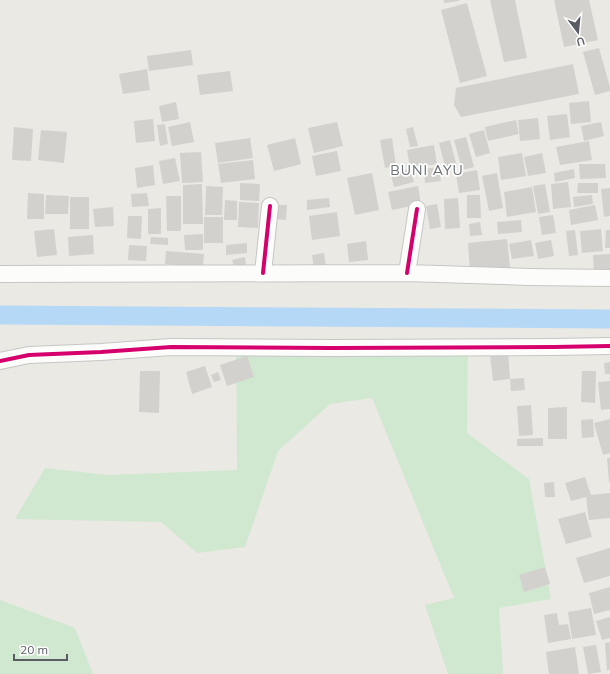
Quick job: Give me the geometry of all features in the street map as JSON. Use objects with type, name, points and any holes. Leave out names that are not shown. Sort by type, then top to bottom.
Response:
[{"type":"street","points":[[263,273],[270,206]]},
{"type":"street","points":[[407,273],[417,209]]},
{"type":"street","points":[[0,274],[407,273],[530,278],[610,278]]},
{"type":"street","points":[[0,361],[29,355],[108,352],[171,347],[356,348],[610,346]]},
{"type":"green space","points":[[236,341],[468,351],[467,433],[529,479],[551,599],[499,608],[503,674],[448,674],[425,605],[454,598],[372,398],[330,404],[278,451],[245,547],[197,553],[161,522],[15,519],[45,468],[108,475],[237,470]]},
{"type":"green space","points":[[0,600],[75,628],[93,674],[0,674]]},
{"type":"building","points":[[444,0],[459,0],[459,1],[444,3]]},
{"type":"building","points":[[490,0],[515,0],[527,58],[504,62]]},
{"type":"building","points":[[554,0],[589,0],[598,40],[564,47]]},
{"type":"building","points":[[467,3],[487,76],[460,83],[441,10]]},
{"type":"building","points":[[599,48],[610,91],[595,95],[583,52]]},
{"type":"building","points":[[191,50],[193,65],[149,71],[147,56]]},
{"type":"building","points":[[573,64],[579,94],[461,117],[454,105],[456,88]]},
{"type":"building","points":[[147,69],[150,90],[123,94],[119,74]]},
{"type":"building","points":[[230,71],[233,91],[200,95],[197,75]]},
{"type":"building","points":[[589,101],[591,122],[571,124],[569,103]]},
{"type":"building","points":[[176,102],[179,119],[162,122],[159,106]]},
{"type":"building","points":[[567,114],[570,137],[550,140],[547,116]]},
{"type":"building","points":[[538,118],[540,139],[520,141],[518,120]]},
{"type":"building","points":[[153,119],[155,141],[136,143],[134,121]]},
{"type":"building","points":[[516,120],[519,134],[488,141],[485,127]]},
{"type":"building","points":[[190,122],[194,142],[172,146],[168,127]]},
{"type":"building","points":[[337,122],[343,146],[314,153],[308,128]]},
{"type":"building","points":[[601,122],[604,136],[584,141],[581,126]]},
{"type":"building","points":[[165,124],[168,144],[160,146],[157,125]]},
{"type":"building","points":[[14,127],[33,129],[31,161],[12,160]]},
{"type":"building","points":[[413,127],[418,146],[410,147],[406,129]]},
{"type":"building","points":[[41,130],[67,132],[64,163],[38,160]]},
{"type":"building","points":[[484,130],[490,153],[476,157],[469,134]]},
{"type":"building","points":[[466,137],[474,167],[462,170],[454,140]]},
{"type":"building","points":[[250,138],[253,158],[218,163],[215,143]]},
{"type":"building","points":[[295,138],[301,164],[274,171],[267,145]]},
{"type":"building","points":[[392,138],[396,166],[385,168],[380,140]]},
{"type":"building","points":[[450,140],[457,167],[446,170],[439,143]]},
{"type":"building","points":[[589,141],[592,160],[560,165],[556,147]]},
{"type":"building","points":[[434,145],[437,164],[410,168],[407,150]]},
{"type":"building","points":[[337,151],[341,171],[316,176],[312,156]]},
{"type":"building","points":[[201,152],[203,182],[182,183],[180,153]]},
{"type":"building","points":[[522,153],[526,176],[501,180],[498,157]]},
{"type":"building","points":[[542,153],[546,173],[528,176],[524,157]]},
{"type":"building","points":[[175,158],[180,181],[163,184],[159,161]]},
{"type":"building","points":[[253,160],[255,179],[221,183],[218,164]]},
{"type":"building","points":[[579,164],[605,164],[606,178],[580,179]]},
{"type":"building","points":[[153,165],[155,185],[137,188],[135,168]]},
{"type":"building","points":[[439,167],[441,181],[425,183],[424,169]]},
{"type":"building","points":[[389,169],[410,170],[414,182],[394,187]]},
{"type":"building","points":[[574,169],[575,178],[555,182],[554,173]]},
{"type":"building","points":[[477,170],[480,190],[459,193],[456,174]]},
{"type":"building","points":[[372,173],[379,210],[355,215],[347,178]]},
{"type":"building","points":[[497,173],[503,208],[489,211],[482,176]]},
{"type":"building","points":[[568,182],[571,207],[553,209],[551,184]]},
{"type":"building","points":[[240,183],[260,184],[259,201],[240,200]]},
{"type":"building","points":[[578,183],[598,183],[598,193],[577,193]]},
{"type":"building","points":[[202,184],[203,224],[183,224],[183,185]]},
{"type":"building","points":[[545,184],[550,212],[538,214],[533,186]]},
{"type":"building","points":[[206,186],[223,187],[222,215],[205,215]]},
{"type":"building","points":[[418,186],[421,204],[392,210],[388,192]]},
{"type":"building","points":[[532,187],[536,212],[507,217],[504,192]]},
{"type":"building","points":[[610,188],[610,216],[604,217],[601,189]]},
{"type":"building","points":[[28,193],[44,194],[44,219],[27,219]]},
{"type":"building","points":[[147,193],[149,206],[132,207],[131,194]]},
{"type":"building","points":[[46,195],[69,196],[68,214],[45,214]]},
{"type":"building","points":[[467,195],[480,195],[481,218],[467,218]]},
{"type":"building","points":[[592,195],[593,204],[574,207],[573,197]]},
{"type":"building","points":[[166,196],[181,196],[181,231],[167,231]]},
{"type":"building","points":[[70,197],[89,197],[89,229],[70,229]]},
{"type":"building","points":[[329,198],[330,207],[307,210],[307,200]]},
{"type":"building","points":[[458,198],[460,228],[445,229],[444,199]]},
{"type":"building","points":[[225,200],[237,201],[237,220],[224,220]]},
{"type":"building","points":[[239,202],[259,203],[258,228],[238,227]]},
{"type":"building","points":[[437,204],[441,227],[430,229],[426,206]]},
{"type":"building","points":[[275,205],[287,205],[286,220],[274,219]]},
{"type":"building","points":[[595,205],[598,220],[571,225],[569,210]]},
{"type":"building","points":[[113,207],[114,226],[95,227],[93,209]]},
{"type":"building","points":[[161,208],[161,234],[148,234],[148,209]]},
{"type":"building","points":[[337,212],[340,236],[312,240],[309,216]]},
{"type":"building","points":[[553,215],[556,233],[542,235],[539,217]]},
{"type":"building","points":[[128,216],[142,216],[141,239],[127,238]]},
{"type":"building","points":[[204,217],[223,217],[223,243],[204,243]]},
{"type":"building","points":[[521,220],[522,232],[498,234],[497,222]]},
{"type":"building","points":[[480,222],[482,235],[470,236],[469,224]]},
{"type":"building","points":[[54,229],[57,255],[37,257],[34,231]]},
{"type":"building","points":[[601,229],[603,251],[582,253],[580,231]]},
{"type":"building","points":[[575,230],[578,255],[569,256],[566,231]]},
{"type":"building","points":[[606,230],[610,230],[610,248],[605,248]]},
{"type":"building","points":[[203,234],[203,250],[185,250],[184,235]]},
{"type":"building","points":[[93,235],[94,254],[69,256],[68,237]]},
{"type":"building","points":[[151,237],[168,238],[168,245],[150,244]]},
{"type":"building","points":[[507,239],[510,268],[470,272],[468,243]]},
{"type":"building","points":[[531,240],[534,256],[512,259],[509,244]]},
{"type":"building","points":[[551,240],[554,256],[538,259],[535,243]]},
{"type":"building","points":[[366,241],[368,260],[349,262],[347,244]]},
{"type":"building","points":[[247,243],[247,253],[226,255],[226,245]]},
{"type":"building","points":[[129,245],[147,246],[146,261],[128,260]]},
{"type":"building","points":[[166,251],[204,254],[203,267],[165,264]]},
{"type":"building","points":[[324,253],[326,268],[314,270],[312,255]]},
{"type":"building","points":[[610,254],[610,272],[594,273],[593,255]]},
{"type":"building","points":[[245,257],[246,265],[234,267],[232,260]]},
{"type":"building","points":[[508,352],[510,379],[493,381],[490,354]]},
{"type":"building","points":[[247,356],[254,377],[227,386],[220,365]]},
{"type":"building","points":[[610,362],[610,374],[605,374],[604,363]]},
{"type":"building","points":[[205,366],[212,387],[192,394],[186,372]]},
{"type":"building","points":[[140,371],[160,371],[159,413],[139,412]]},
{"type":"building","points":[[582,371],[596,371],[595,403],[581,402]]},
{"type":"building","points":[[218,372],[221,380],[214,382],[211,375]]},
{"type":"building","points":[[524,378],[525,390],[511,391],[510,379]]},
{"type":"building","points":[[610,381],[610,409],[601,410],[598,382]]},
{"type":"building","points":[[531,405],[533,435],[519,436],[517,406]]},
{"type":"building","points":[[567,407],[567,439],[548,439],[548,408]]},
{"type":"building","points":[[593,419],[594,437],[582,438],[581,420]]},
{"type":"building","points":[[610,419],[610,453],[603,455],[594,423]]},
{"type":"building","points":[[543,438],[543,446],[517,446],[517,439]]},
{"type":"building","points":[[607,458],[610,458],[610,482],[609,482]]},
{"type":"building","points":[[585,477],[591,495],[610,493],[610,518],[589,520],[586,497],[571,501],[565,483]]},
{"type":"building","points":[[554,482],[555,497],[545,497],[544,483]]},
{"type":"building","points":[[585,512],[592,537],[566,544],[558,519]]},
{"type":"building","points":[[610,548],[610,576],[584,583],[576,558]]},
{"type":"building","points":[[545,567],[550,584],[524,592],[519,575]]},
{"type":"building","points":[[610,587],[610,610],[594,614],[589,593]]},
{"type":"building","points":[[591,608],[596,635],[572,639],[568,612]]},
{"type":"building","points":[[557,613],[559,625],[568,624],[571,639],[548,643],[544,615]]},
{"type":"building","points":[[610,617],[610,638],[602,640],[596,621]]},
{"type":"building","points":[[610,642],[610,669],[607,671],[605,643]]},
{"type":"building","points":[[596,645],[601,672],[588,674],[583,647]]},
{"type":"building","points":[[575,647],[579,674],[549,674],[546,652]]},
{"type":"waterway","points":[[0,315],[610,319]]},
{"type":"cycle path","points":[[263,273],[270,206]]},
{"type":"cycle path","points":[[407,273],[417,209]]},
{"type":"cycle path","points":[[0,361],[29,355],[171,347],[332,348],[610,346]]},
{"type":"district","name":"BUNI AYU","points":[[427,170]]}]
